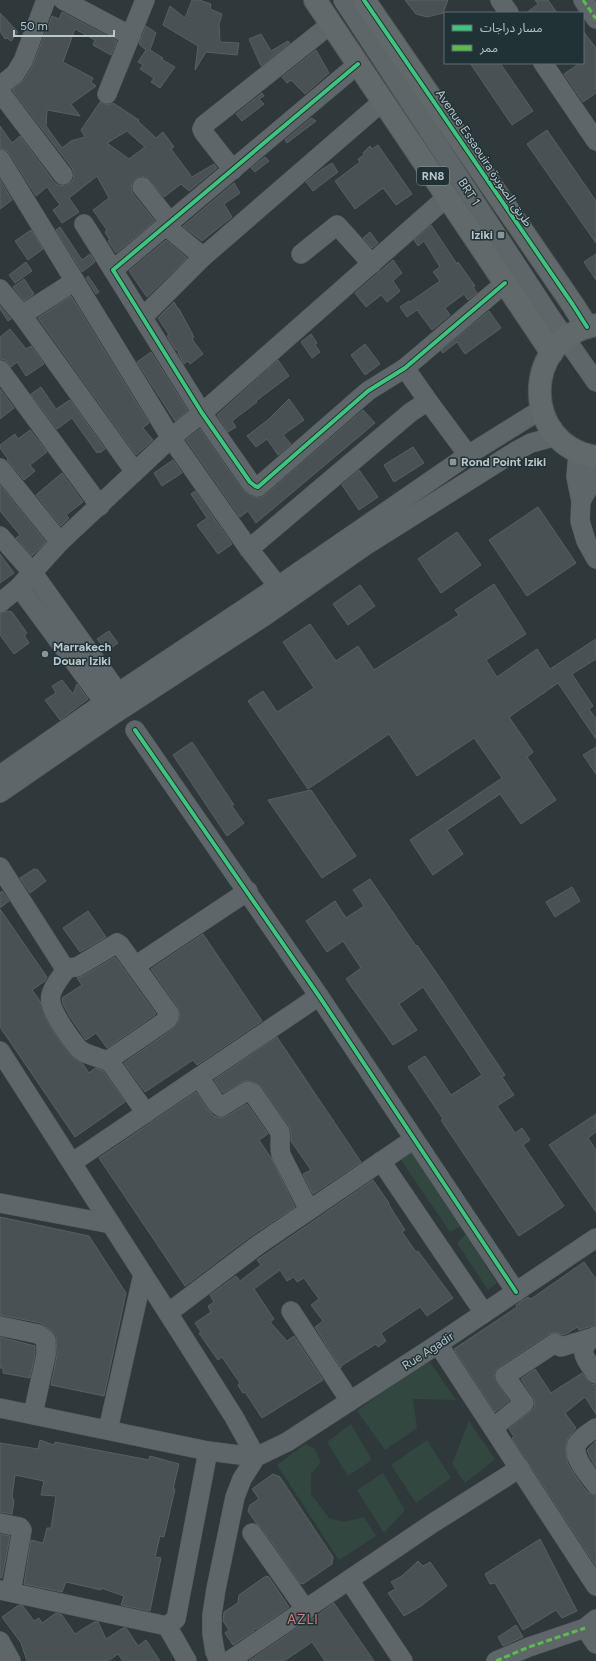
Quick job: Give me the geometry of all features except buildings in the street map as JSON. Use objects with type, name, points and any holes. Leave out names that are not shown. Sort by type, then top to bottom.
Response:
[{"type":"main road","name":"RN8","points":[[315,0],[505,283],[558,345]]},
{"type":"main road","name":"Avenue Essaouira طريق الصويرة","points":[[364,0],[569,298],[592,326]]},
{"type":"main road","points":[[587,454],[557,436],[548,424],[542,409],[539,395],[540,380],[544,366],[558,345],[592,326]]},
{"type":"street","points":[[0,86],[15,74],[22,61],[46,0]]},
{"type":"street","points":[[63,0],[131,36]]},
{"type":"street","points":[[107,94],[145,0]]},
{"type":"street","name":"BRT 1","points":[[343,0],[558,345],[596,382]]},
{"type":"street","points":[[500,0],[508,12]]},
{"type":"street","points":[[583,0],[596,19]]},
{"type":"street","points":[[233,170],[204,134],[202,129],[204,125],[331,24]]},
{"type":"street","points":[[113,270],[167,223],[233,170],[358,64]]},
{"type":"street","points":[[544,64],[596,141]]},
{"type":"street","points":[[0,92],[63,175]]},
{"type":"street","points":[[143,317],[203,257],[383,101]]},
{"type":"street","points":[[0,158],[171,438],[249,549],[278,586]]},
{"type":"street","points":[[142,187],[167,223],[203,257]]},
{"type":"street","points":[[0,602],[33,573],[60,542],[171,438],[202,413],[447,197]]},
{"type":"street","points":[[84,224],[202,413],[250,482],[258,487],[368,391],[406,368],[505,283]]},
{"type":"street","points":[[301,254],[334,225],[337,225],[372,264]]},
{"type":"street","points":[[22,315],[75,281]]},
{"type":"street","points":[[0,289],[22,315],[135,472]]},
{"type":"street","points":[[406,368],[428,401],[468,455]]},
{"type":"street","points":[[0,370],[100,506]]},
{"type":"street","points":[[249,549],[411,412],[428,401]]},
{"type":"street","points":[[0,792],[116,704],[278,586],[468,455],[542,409]]},
{"type":"street","points":[[2,768],[116,704],[264,616],[365,546],[503,459],[531,443],[557,436]]},
{"type":"street","points":[[587,454],[576,477],[581,501],[580,521],[582,530],[588,546],[596,559]]},
{"type":"street","points":[[581,501],[592,482],[596,467]]},
{"type":"street","points":[[0,468],[60,542]]},
{"type":"street","points":[[0,536],[33,573],[116,704]]},
{"type":"street","points":[[18,587],[116,704],[135,730],[248,891],[516,1292]]},
{"type":"street","points":[[0,867],[62,964],[67,968],[77,967],[113,944],[117,943],[120,945],[169,1013],[167,1020],[111,1058],[110,1062]]},
{"type":"street","points":[[135,966],[248,891]]},
{"type":"street","points":[[67,968],[51,994],[51,1007],[79,1049],[85,1053],[110,1062],[146,1113]]},
{"type":"street","points":[[73,1162],[319,996]]},
{"type":"street","points":[[0,1051],[73,1162],[234,1417],[256,1457]]},
{"type":"street","points":[[199,1077],[217,1104],[222,1107],[247,1091],[253,1093],[280,1132],[281,1138],[279,1150],[309,1210]]},
{"type":"street","points":[[168,1313],[258,1245],[414,1139]]},
{"type":"street","points":[[381,1161],[484,1313]]},
{"type":"street","points":[[0,1203],[111,1224]]},
{"type":"street","name":"Rue Agadir","points":[[256,1457],[287,1442],[596,1239]]},
{"type":"street","points":[[108,1430],[143,1274]]},
{"type":"street","points":[[292,1311],[350,1401]]},
{"type":"street","points":[[0,1326],[38,1334],[46,1340],[46,1355],[33,1414]]},
{"type":"street","points":[[493,1428],[524,1404],[505,1376],[555,1343],[561,1347],[595,1336]]},
{"type":"street","points":[[595,1336],[586,1342],[584,1350],[587,1361],[596,1374]]},
{"type":"street","points":[[438,1344],[596,1586]]},
{"type":"street","points":[[0,1408],[208,1451],[256,1457]]},
{"type":"street","points":[[596,1428],[582,1438],[577,1445],[576,1452],[580,1461],[596,1485]]},
{"type":"street","points":[[167,1626],[176,1619],[208,1451]]},
{"type":"street","points":[[219,1661],[215,1652],[212,1634],[212,1614],[216,1588],[235,1497],[244,1474],[256,1457]]},
{"type":"street","points":[[229,1661],[433,1523],[520,1468]]},
{"type":"street","points":[[0,1523],[20,1527],[22,1530],[6,1591],[167,1626],[187,1661]]},
{"type":"street","points":[[252,1533],[306,1610]]},
{"type":"street","points":[[349,1580],[403,1661]]},
{"type":"street","points":[[496,1661],[591,1623],[596,1644]]},
{"type":"street","points":[[0,1641],[11,1661]]},
{"type":"green space","points":[[410,1148],[461,1226],[450,1232],[399,1157]]},
{"type":"green space","points":[[466,1234],[497,1283],[488,1290],[457,1243]]},
{"type":"green space","points":[[430,1362],[456,1400],[413,1399],[417,1428],[385,1450],[357,1411],[401,1377]]},
{"type":"green space","points":[[469,1421],[495,1459],[465,1483],[452,1464]]},
{"type":"green space","points":[[351,1424],[372,1460],[348,1476],[327,1442]]},
{"type":"green space","points":[[427,1440],[451,1478],[416,1503],[391,1465]]},
{"type":"green space","points":[[305,1444],[314,1448],[321,1462],[311,1474],[311,1494],[329,1518],[344,1522],[364,1517],[376,1536],[339,1560],[277,1465]]},
{"type":"green space","points":[[383,1473],[405,1510],[384,1533],[357,1490]]},
{"type":"marked path","points":[[583,0],[596,19]]},
{"type":"marked path","points":[[496,1661],[529,1647],[585,1628]]},
{"type":"cycle path","points":[[364,0],[587,327]]},
{"type":"cycle path","points":[[358,64],[113,270],[202,413],[250,482],[258,487],[368,391],[405,368],[505,283]]},
{"type":"cycle path","points":[[135,730],[319,996],[516,1292]]},
{"type":"place","name":"Iziki","points":[[501,235]]},
{"type":"place","name":"Rond Point Iziki","points":[[453,462]]},
{"type":"place","name":"Marrakech Douar Iziki","points":[[45,654]]},
{"type":"district","name":"AZLI","points":[[303,1619]]}]
